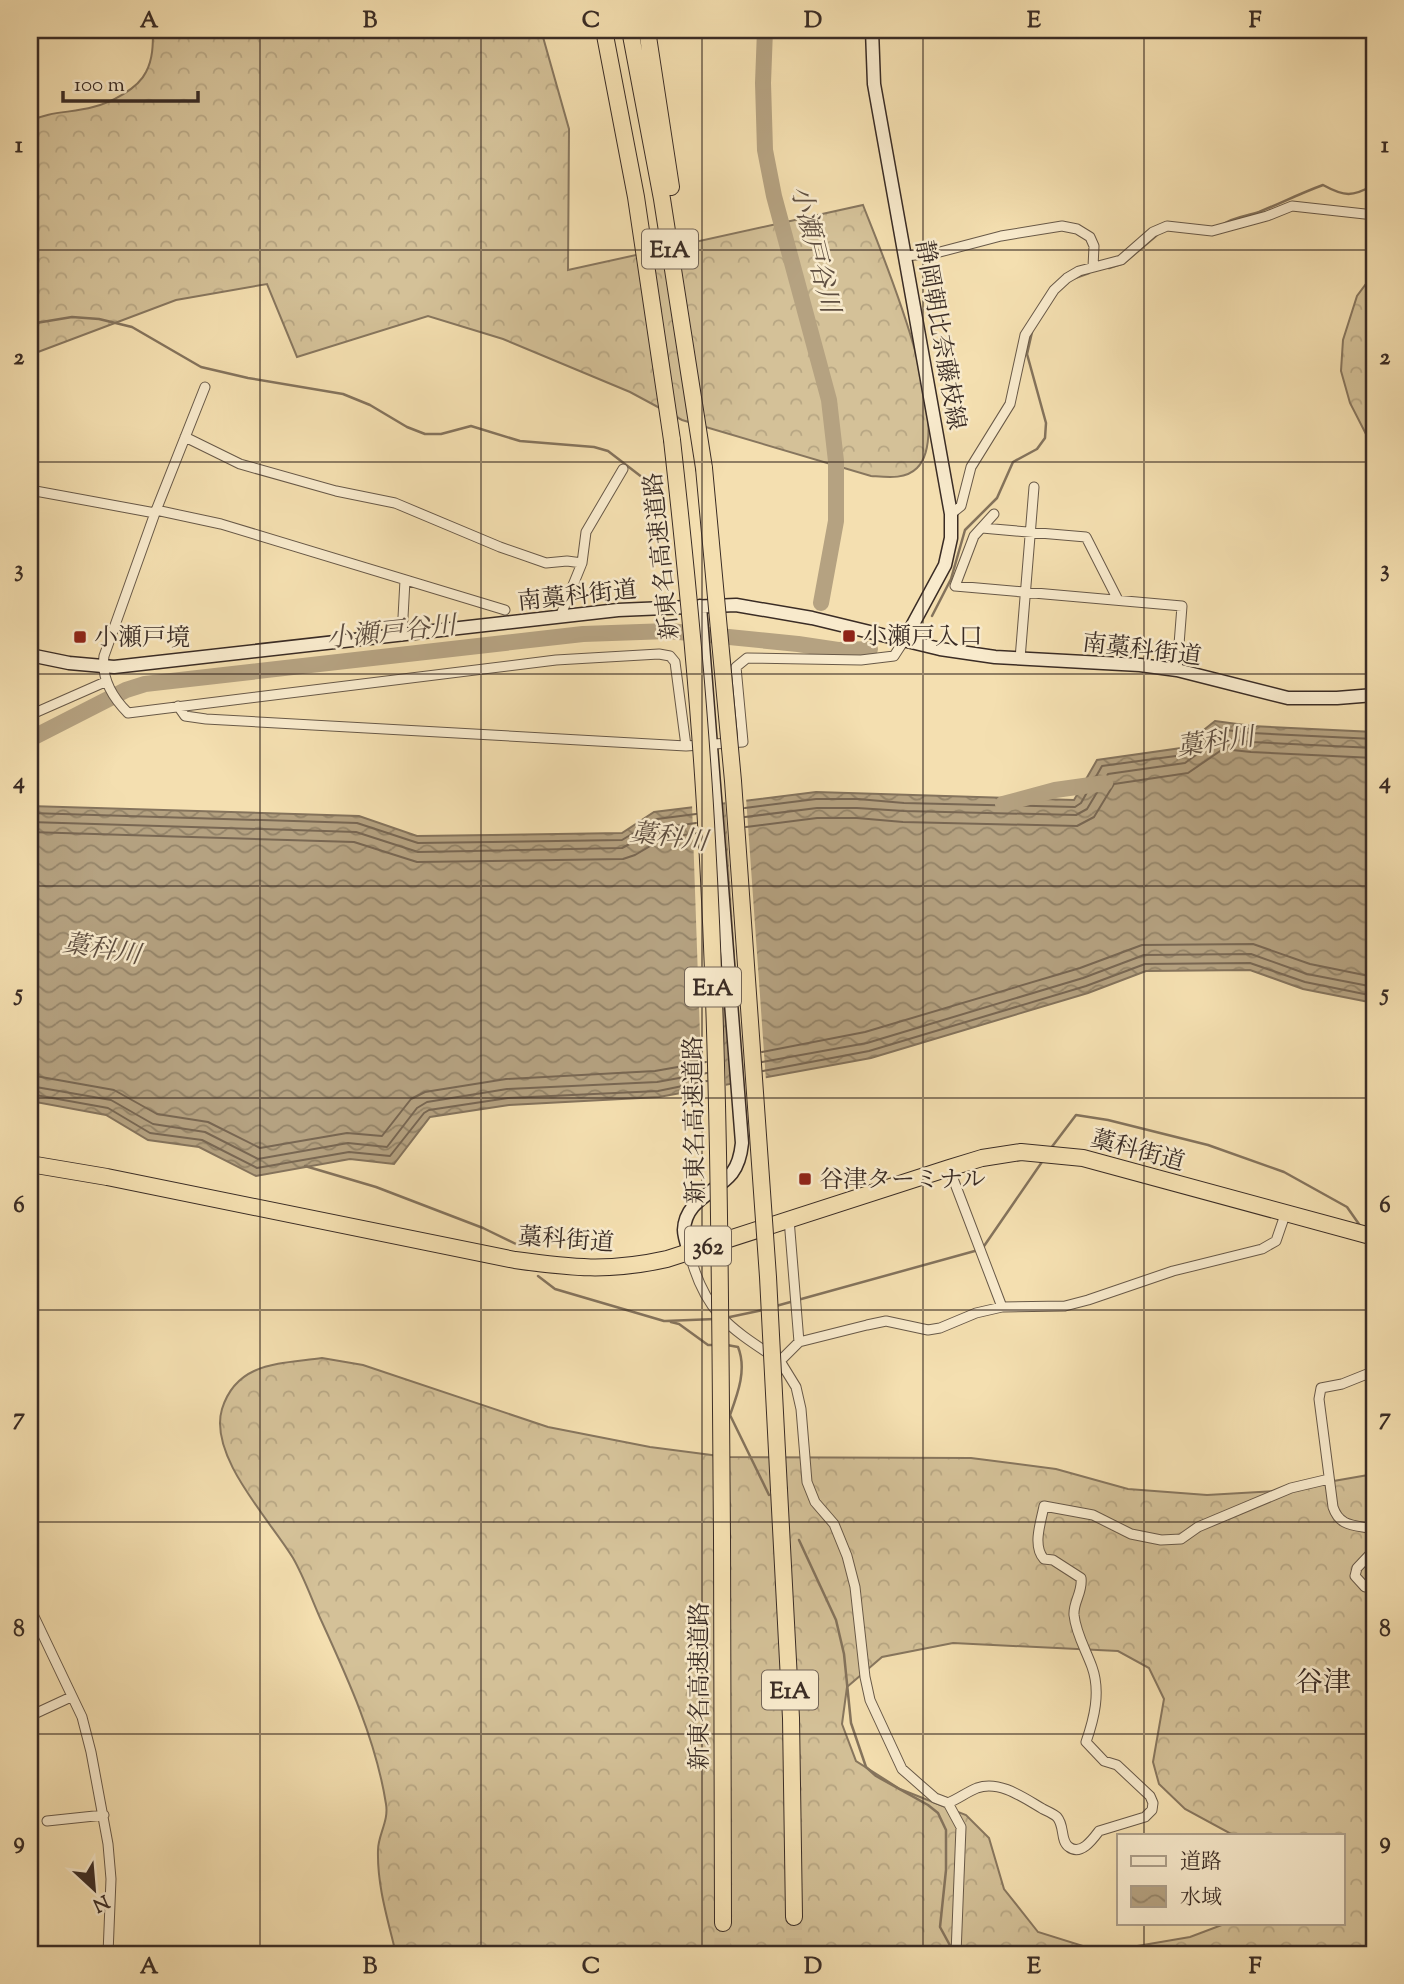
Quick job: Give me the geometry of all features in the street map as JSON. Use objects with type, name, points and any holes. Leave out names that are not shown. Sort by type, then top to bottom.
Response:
[{"type":"highway","name":"新東名高速道路","points":[[604,30],[636,197],[672,440],[694,652],[707,842],[717,1111],[723,1923]]},
{"type":"highway","name":"新東名高速道路","points":[[630,30],[692,376],[704,468],[733,781],[768,1277],[791,1704],[794,1917]]},
{"type":"highway","points":[[648,30],[674,209],[692,376]]},
{"type":"highway","name":"藁科街道","points":[[30,1164],[107,1177],[515,1260],[575,1268],[641,1265],[982,1158],[1021,1152],[1083,1158],[1374,1237]]},
{"type":"main road","points":[[850,30],[872,31]]},
{"type":"main road","name":"静岡朝比奈藤枝線","points":[[872,31],[874,85],[951,514],[951,538],[945,565],[905,639]]},
{"type":"main road","name":"南藁科街道","points":[[30,655],[103,667],[149,665],[618,610],[736,605],[812,618],[940,649],[1020,659],[1140,665],[1177,670],[1288,698],[1374,695]]},
{"type":"main road","points":[[689,1251],[684,1229],[690,1210],[732,1173],[740,1157],[741,1143],[700,606]]},
{"type":"street","points":[[951,514],[961,506],[971,467],[1010,404],[1021,349],[1031,324],[1054,290],[1079,271],[1121,260],[1153,232],[1167,226],[1212,231],[1292,206],[1374,215]]},
{"type":"street","points":[[905,256],[936,253],[1000,236],[1062,226],[1077,229],[1090,237],[1094,246],[1093,267]]},
{"type":"street","points":[[205,387],[155,511],[104,656],[105,682],[128,713],[556,660],[659,654],[670,656],[675,662],[686,746]]},
{"type":"street","points":[[185,437],[240,464],[336,491],[395,503],[500,547],[546,563],[582,562]]},
{"type":"street","points":[[560,617],[582,562],[586,532],[623,468]]},
{"type":"street","points":[[1020,659],[1034,487]]},
{"type":"street","points":[[30,490],[221,524],[505,610]]},
{"type":"street","points":[[994,514],[974,536],[955,586],[1182,606],[1177,670]]},
{"type":"street","points":[[982,528],[1086,537],[1118,600]]},
{"type":"street","points":[[402,636],[405,580]]},
{"type":"street","points":[[178,706],[184,716],[206,719],[686,746],[743,742],[736,667],[747,657],[861,660],[894,656],[905,639]]},
{"type":"street","points":[[30,715],[105,682]]},
{"type":"street","points":[[949,1168],[1002,1307]]},
{"type":"street","points":[[780,1361],[799,1342],[886,1321],[928,1330],[1002,1307],[1065,1306],[1077,1303],[1172,1271],[1262,1248],[1276,1241],[1286,1212]]},
{"type":"street","points":[[789,1219],[799,1342]]},
{"type":"street","points":[[689,1251],[694,1274],[715,1312],[732,1329],[780,1361],[796,1387],[801,1409],[807,1482],[816,1502],[834,1524],[855,1587],[870,1700],[902,1769],[936,1798],[948,1803],[961,1827],[956,1954]]},
{"type":"street","points":[[1374,1375],[1372,1373],[1321,1388],[1319,1399],[1336,1517],[1343,1523],[1368,1528],[1374,1537]]},
{"type":"street","points":[[948,1803],[978,1788],[989,1786],[1010,1790],[1057,1817],[1062,1827],[1064,1842],[1075,1850],[1083,1848],[1099,1831],[1145,1817],[1152,1810],[1150,1796],[1117,1765],[1104,1761],[1086,1742],[1095,1717],[1096,1680],[1074,1617],[1074,1608],[1082,1586],[1081,1578],[1039,1554],[1044,1506],[1093,1515],[1131,1534],[1161,1540],[1181,1539],[1198,1527],[1291,1488],[1329,1479]]},
{"type":"street","points":[[1374,1550],[1357,1568],[1355,1576],[1365,1587],[1374,1586]]},
{"type":"street","points":[[30,1608],[82,1717],[92,1752],[104,1815],[111,1879],[108,1954]]},
{"type":"street","points":[[30,1716],[71,1697]]},
{"type":"street","points":[[47,1821],[104,1815]]},
{"type":"green space","points":[[153,30],[541,30],[569,129],[568,270],[863,205],[899,298],[922,380],[928,417],[927,447],[917,468],[901,476],[871,476],[682,420],[630,392],[503,339],[428,316],[297,357],[267,284],[176,300],[30,355],[30,121],[45,115],[100,105],[115,99],[137,84],[148,67]]},
{"type":"green space","points":[[1374,273],[1374,443],[1368,438],[1350,403],[1341,371],[1343,340],[1357,296]]},
{"type":"green space","points":[[322,1358],[363,1365],[548,1427],[650,1447],[727,1457],[971,1458],[1056,1469],[1128,1489],[1207,1495],[1276,1491],[1374,1474],[1374,1954],[396,1954],[378,1863],[378,1844],[386,1816],[386,1804],[368,1733],[301,1573],[244,1487],[224,1447],[220,1427],[222,1409],[229,1393],[249,1373],[276,1364]],"holes":[[[953,1643],[1118,1651],[1149,1668],[1164,1699],[1153,1762],[1159,1784],[1185,1809],[1231,1834],[1344,1834],[1344,1924],[1224,1924],[1190,1937],[1102,1952],[1038,1932],[1004,1889],[989,1838],[966,1815],[900,1789],[856,1761],[842,1724],[847,1687],[882,1657]]]},
{"type":"water","points":[[1215,721],[1252,726],[1374,732],[1374,1003],[1303,989],[1250,970],[1146,971],[1088,993],[871,1058],[659,1097],[509,1105],[430,1117],[394,1164],[350,1159],[256,1176],[199,1147],[148,1140],[106,1115],[30,1101],[30,806],[359,816],[417,836],[622,833],[654,812],[816,792],[1074,800],[1097,760],[1181,748]]},
{"type":"pier","points":[[746,797],[766,1081],[743,1085],[725,800]]},
{"type":"pier","points":[[714,801],[726,1089],[702,1093],[692,804]]},
{"type":"waterway","name":"小瀬戸谷川","points":[[765,30],[765,150],[774,196],[829,400],[836,461],[836,521],[821,603]]},
{"type":"waterway","points":[[1222,225],[1323,185],[1348,194],[1374,185]]},
{"type":"waterway","points":[[1109,268],[1124,263],[1157,235]]},
{"type":"waterway","points":[[1075,278],[1089,273]]},
{"type":"waterway","points":[[30,324],[72,317],[99,319],[132,327],[201,367],[343,394],[425,434],[441,434],[471,426],[520,441],[594,447],[608,451],[647,481]]},
{"type":"waterway","points":[[932,616],[951,579],[965,530],[997,498],[1013,462],[1037,449],[1045,438],[1046,423],[1027,354],[1032,332]]},
{"type":"waterway","name":"小瀬戸谷川","points":[[30,739],[126,690],[145,684],[583,634],[669,631],[838,650],[870,649]]},
{"type":"waterway","name":"藁科川","points":[[1003,804],[1055,790],[1105,783]]},
{"type":"waterway","points":[[1051,1148],[1076,1115],[1108,1120],[1208,1145],[1284,1172],[1347,1207],[1361,1227]]},
{"type":"waterway","points":[[776,1306],[982,1249],[1044,1159]]},
{"type":"waterway","points":[[305,1166],[376,1187],[483,1228],[518,1245]]},
{"type":"waterway","points":[[538,1276],[555,1289],[664,1321]]},
{"type":"waterway","points":[[725,1318],[763,1310]]},
{"type":"waterway","points":[[665,1321],[715,1319]]},
{"type":"waterway","points":[[671,1322],[679,1324],[708,1345],[713,1345]]},
{"type":"waterway","points":[[727,1345],[738,1347],[742,1364],[730,1415],[769,1495]]},
{"type":"waterway","points":[[799,1540],[836,1620],[844,1654],[851,1723],[866,1767],[876,1776],[928,1805],[938,1813],[946,1830],[946,1870],[940,1927],[953,1951]]},
{"type":"tunnel","points":[[794,1917],[794,1954]]},
{"type":"tunnel","points":[[722,1954],[723,1923]]},
{"type":"place","name":"小瀬戸入口","points":[[849,636]]},
{"type":"place","name":"小瀬戸境","points":[[80,637]]},
{"type":"place","name":"谷津ターミナル","points":[[805,1179]]},
{"type":"district","name":"谷津","points":[[1323,1681]]}]
